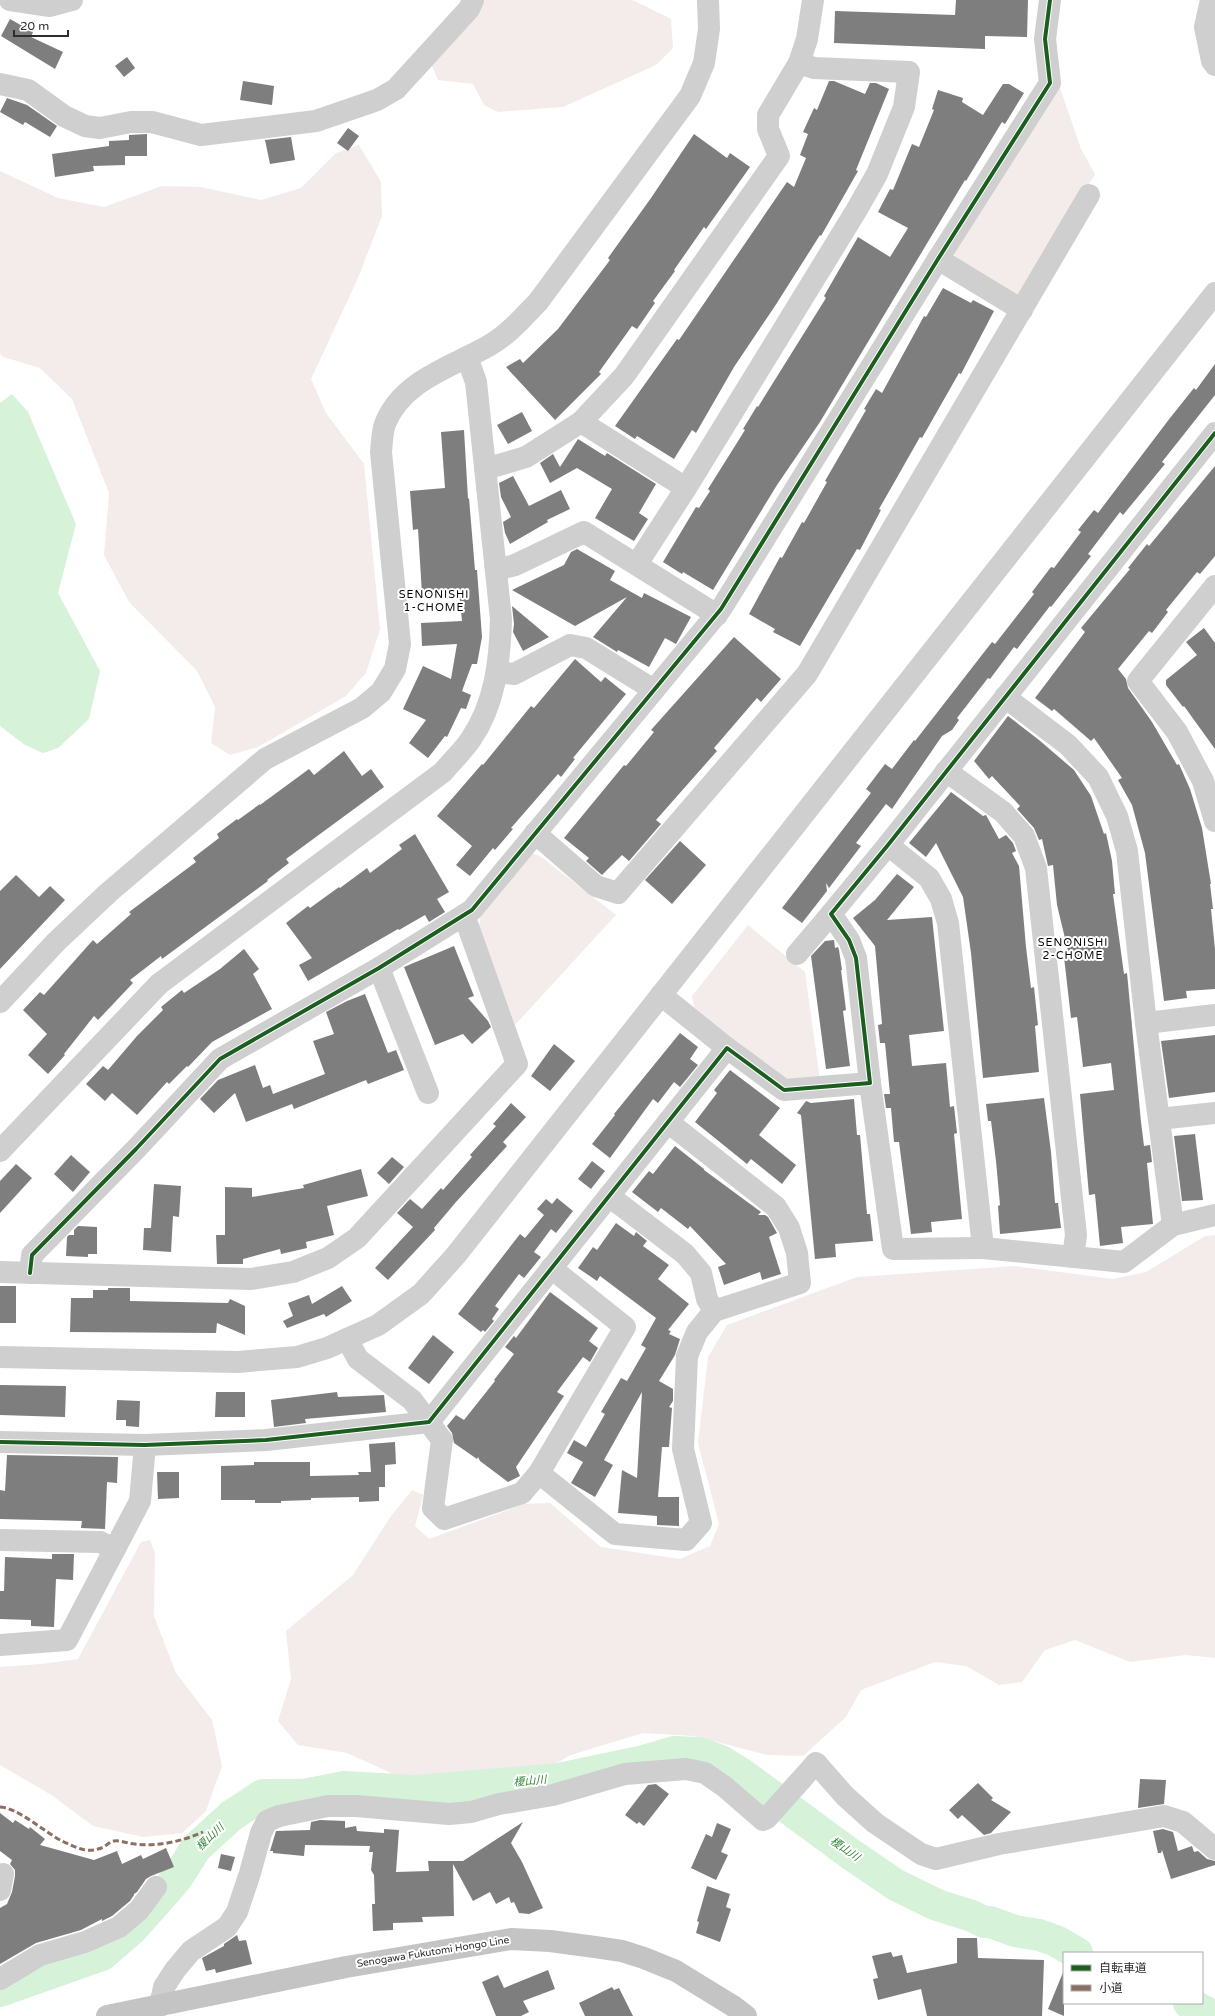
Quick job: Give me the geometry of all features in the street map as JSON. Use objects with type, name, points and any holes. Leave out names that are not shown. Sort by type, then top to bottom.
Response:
[{"type":"main road","name":"Senogawa Fukutomi Hongo Line","points":[[107,2016],[346,1967],[511,1939],[550,1941],[629,1953],[676,1971],[728,2002],[746,2016]]},
{"type":"street","points":[[10,0],[50,6],[72,0]]},
{"type":"street","points":[[0,84],[28,90],[64,116],[85,126],[100,128],[131,122],[152,122],[200,134],[316,121],[377,100],[396,89],[468,9],[473,0]]},
{"type":"street","points":[[0,1002],[56,942],[108,893],[265,759],[362,708],[381,692],[395,669],[400,644],[381,452],[384,425],[396,403],[416,384],[491,344],[513,328],[538,302],[690,96],[704,63],[709,29],[708,0]]},
{"type":"street","points":[[485,469],[526,456],[581,422],[624,376],[779,156],[768,129],[768,115],[799,63],[807,39],[813,0]]},
{"type":"street","points":[[30,1273],[32,1255],[136,1149],[220,1059],[379,968],[472,910],[717,615],[938,259],[1050,83],[1046,39],[1050,0]]},
{"type":"street","points":[[1211,0],[1206,28],[1212,61],[1215,65]]},
{"type":"street","points":[[636,564],[686,488],[856,211],[877,174],[904,107],[909,72],[814,68],[799,63]]},
{"type":"street","points":[[535,833],[596,886],[618,893],[807,674],[1089,195]]},
{"type":"street","points":[[938,259],[1022,310]]},
{"type":"street","points":[[0,1358],[237,1362],[298,1356],[327,1348],[378,1325],[421,1294],[456,1255],[1215,293]]},
{"type":"street","points":[[0,1151],[159,984],[443,772],[471,739],[488,705],[497,672],[500,657],[502,619],[476,382],[468,357]]},
{"type":"street","points":[[581,422],[686,488]]},
{"type":"street","points":[[797,954],[888,845],[1215,433]]},
{"type":"street","points":[[496,570],[515,565],[584,532],[717,615]]},
{"type":"street","points":[[1212,600],[1138,681],[1177,732],[1203,782],[1215,821]]},
{"type":"street","points":[[497,672],[514,674],[570,645],[586,648],[654,690]]},
{"type":"street","points":[[1005,697],[1068,745],[1098,777],[1117,816],[1127,851],[1146,1022],[1173,1225]]},
{"type":"street","points":[[946,771],[1003,812],[1024,836],[1036,868],[1076,1235],[1073,1257]]},
{"type":"street","points":[[888,845],[929,878],[941,899],[948,923],[984,1248]]},
{"type":"street","points":[[831,914],[849,940],[856,958],[870,1083],[892,1249],[984,1248],[1124,1262],[1173,1225],[1215,1215]]},
{"type":"street","points":[[0,1272],[251,1279],[293,1272],[328,1258],[357,1238],[517,1064],[464,915]]},
{"type":"street","points":[[379,968],[428,1093]]},
{"type":"street","points":[[661,995],[784,1090],[870,1083]]},
{"type":"street","points":[[1146,1022],[1215,1015]]},
{"type":"street","points":[[0,1442],[145,1445],[266,1440],[429,1422],[728,1048]]},
{"type":"street","points":[[1159,1119],[1215,1113]]},
{"type":"street","points":[[539,1473],[615,1534],[686,1540],[701,1523],[684,1449],[687,1356],[697,1332],[714,1311],[800,1283],[797,1253],[789,1228],[776,1207],[668,1122]]},
{"type":"street","points":[[609,1196],[685,1254],[701,1273],[707,1299],[714,1311]]},
{"type":"street","points":[[347,1339],[358,1359],[412,1400],[442,1440],[433,1508],[444,1519],[522,1492],[539,1473],[625,1327],[551,1268]]},
{"type":"street","points":[[0,1645],[67,1640],[140,1501],[145,1445]]},
{"type":"street","points":[[0,1540],[100,1542],[115,1549]]},
{"type":"street","points":[[160,2006],[164,1987],[175,1970],[191,1951],[227,1927],[237,1912],[261,1833],[267,1821],[279,1816],[328,1806],[356,1806],[449,1814],[471,1812],[498,1804],[553,1795],[625,1774],[686,1769],[705,1773],[725,1787],[763,1820],[767,1818],[816,1763],[845,1796],[875,1823],[921,1854],[936,1859],[999,1844],[1164,1816],[1183,1822],[1215,1849]]},
{"type":"street","points":[[0,1978],[40,1955],[85,1942],[119,1927],[139,1910],[156,1887]]},
{"type":"shaded area","points":[[485,0],[635,1],[671,19],[673,48],[656,65],[563,107],[498,112],[484,105],[473,84],[438,80],[431,64]]},
{"type":"shaded area","points":[[1059,85],[1081,149],[1095,174],[1020,300],[958,265],[952,250]]},
{"type":"shaded area","points":[[359,145],[381,182],[382,216],[358,278],[311,379],[326,413],[364,464],[380,629],[366,673],[346,696],[258,747],[230,755],[211,743],[215,707],[197,671],[129,602],[104,555],[109,493],[72,399],[40,368],[3,357],[0,354],[0,171],[58,198],[104,207],[162,186],[201,187],[261,200],[301,188],[336,153]]},
{"type":"shaded area","points":[[12,394],[28,412],[76,524],[58,593],[100,671],[89,719],[58,748],[43,753],[25,745],[0,726],[0,403]]},
{"type":"shaded area","points":[[528,852],[540,856],[616,915],[515,1025],[479,927],[482,907]]},
{"type":"shaded area","points":[[748,925],[805,972],[820,1080],[786,1082],[694,1007],[692,996]]},
{"type":"shaded area","points":[[1215,1235],[1215,1658],[1186,1655],[1130,1662],[1075,1640],[1045,1650],[1022,1682],[999,1685],[966,1666],[935,1662],[861,1690],[846,1717],[803,1756],[767,1755],[694,1736],[643,1733],[571,1755],[506,1791],[445,1793],[404,1779],[347,1753],[298,1745],[278,1721],[291,1679],[286,1631],[353,1575],[391,1516],[412,1490],[423,1495],[415,1526],[429,1539],[524,1504],[550,1503],[601,1547],[680,1559],[710,1546],[719,1524],[698,1443],[708,1357],[727,1325],[857,1277],[1015,1266],[1113,1279],[1146,1272],[1205,1236]]},
{"type":"shaded area","points":[[150,1540],[155,1553],[154,1616],[176,1673],[212,1720],[222,1766],[206,1811],[182,1833],[143,1837],[93,1826],[53,1796],[0,1765],[0,1667],[78,1659],[141,1542]]},
{"type":"building","points":[[956,0],[1028,0],[1027,37],[985,36],[985,49],[834,43],[835,11],[955,15]]},
{"type":"building","points":[[10,19],[33,32],[31,37],[63,52],[55,69],[1,36]]},
{"type":"building","points":[[127,57],[135,68],[124,77],[115,66]]},
{"type":"building","points":[[243,81],[274,86],[272,105],[240,100]]},
{"type":"building","points":[[829,81],[834,81],[865,94],[870,83],[876,83],[889,89],[856,170],[858,171],[821,236],[820,235],[734,367],[696,433],[692,430],[674,459],[637,436],[635,439],[615,426],[677,339],[679,340],[787,182],[794,187],[806,158],[800,155],[808,134],[803,132],[814,108],[817,110]]},
{"type":"building","points":[[1003,84],[1009,84],[1024,93],[1005,124],[1002,122],[966,181],[965,180],[820,422],[777,485],[713,590],[663,562],[696,507],[699,508],[710,491],[708,489],[745,430],[743,429],[826,298],[824,296],[858,237],[890,257],[908,228],[878,212],[890,189],[893,190],[912,144],[919,147],[934,110],[932,109],[938,90],[963,98],[962,102],[983,115]]},
{"type":"building","points":[[7,98],[27,105],[57,126],[50,137],[25,122],[23,125],[0,112]]},
{"type":"building","points":[[348,128],[359,136],[348,151],[337,143]]},
{"type":"building","points":[[147,134],[147,156],[125,156],[125,165],[93,166],[94,171],[55,177],[52,154],[109,146],[109,141],[129,140],[129,135]]},
{"type":"building","points":[[694,134],[727,158],[730,153],[750,167],[706,229],[704,227],[674,270],[675,271],[653,301],[655,303],[637,329],[632,326],[599,372],[601,374],[555,420],[506,367],[520,359],[523,363],[558,329],[610,260],[608,258]]},
{"type":"building","points":[[291,137],[295,160],[270,164],[265,140]]},
{"type":"building","points":[[943,288],[971,303],[973,300],[994,311],[961,374],[959,373],[922,438],[920,437],[879,509],[881,510],[860,550],[857,549],[800,646],[773,632],[775,629],[749,614],[780,557],[782,558],[802,522],[804,523],[827,482],[825,481],[866,410],[864,409],[876,389],[882,393],[924,316],[926,317]]},
{"type":"building","points":[[1215,364],[1215,395],[1162,462],[1165,464],[1123,515],[1120,512],[1088,554],[1091,556],[1051,607],[1050,606],[1017,649],[1014,647],[990,679],[988,678],[957,718],[959,720],[952,730],[942,736],[892,809],[886,804],[856,843],[861,846],[829,888],[826,883],[827,891],[802,923],[782,908],[871,793],[866,789],[885,764],[892,769],[992,642],[995,644],[1034,594],[1032,592],[1051,567],[1054,568],[1081,532],[1078,530],[1094,510],[1098,513],[1170,418],[1194,388],[1196,390]]},
{"type":"building","points":[[522,412],[532,431],[508,444],[497,425]]},
{"type":"building","points":[[464,430],[468,499],[469,498],[475,570],[477,570],[482,637],[477,664],[472,664],[462,691],[471,695],[466,709],[461,708],[447,737],[445,736],[428,758],[409,743],[426,720],[403,709],[423,666],[451,679],[457,644],[422,646],[421,623],[462,621],[459,591],[422,594],[418,529],[413,530],[410,491],[445,488],[441,432]]},
{"type":"building","points":[[578,439],[605,456],[607,453],[656,484],[639,513],[648,519],[634,541],[595,518],[612,489],[577,468],[550,483],[540,463],[553,454],[560,467]]},
{"type":"building","points":[[1215,466],[1215,556],[1200,574],[1197,572],[1166,610],[1168,612],[1152,633],[1149,631],[1118,669],[1126,679],[1128,688],[1152,722],[1177,765],[1179,764],[1190,789],[1202,828],[1211,884],[1213,909],[1211,909],[1215,949],[1215,989],[1186,991],[1187,998],[1164,1001],[1145,853],[1132,805],[1118,780],[1122,778],[1094,738],[1091,741],[1054,709],[1052,711],[1035,698],[1085,632],[1081,628],[1130,569],[1128,568],[1147,544],[1149,546]]},
{"type":"building","points":[[513,476],[529,506],[561,490],[570,509],[547,520],[548,522],[510,544],[505,533],[503,522],[511,517],[501,497],[499,483]]},
{"type":"building","points":[[577,549],[615,571],[610,580],[642,598],[644,593],[691,617],[676,644],[665,638],[649,667],[618,650],[617,652],[593,637],[627,597],[575,626],[512,590],[564,565],[571,552]]},
{"type":"building","points":[[512,606],[549,637],[523,651],[513,632],[514,624]]},
{"type":"building","points":[[1204,628],[1215,643],[1215,749],[1184,706],[1183,707],[1166,685],[1166,680],[1197,655],[1186,642]]},
{"type":"building","points":[[734,637],[781,679],[761,702],[757,698],[714,748],[717,751],[656,820],[661,824],[629,861],[622,855],[602,875],[586,861],[589,858],[564,838],[624,765],[626,766],[654,732],[651,730]]},
{"type":"building","points":[[575,659],[601,682],[605,677],[626,694],[573,758],[575,759],[561,777],[558,774],[511,828],[513,829],[495,850],[493,848],[470,876],[456,865],[472,846],[437,816],[482,764],[483,765],[531,706],[534,708]]},
{"type":"building","points":[[1008,716],[1074,770],[1091,796],[1104,834],[1106,833],[1112,861],[1115,894],[1113,894],[1124,974],[1127,973],[1144,1146],[1150,1145],[1152,1162],[1147,1163],[1153,1224],[1121,1227],[1123,1243],[1100,1246],[1095,1194],[1089,1195],[1080,1094],[1114,1090],[1111,1063],[1083,1067],[1077,1017],[1071,1018],[1064,957],[1069,955],[1057,905],[1053,865],[1048,866],[1042,839],[1039,840],[1034,828],[1017,809],[1020,806],[992,776],[989,779],[974,761]]},
{"type":"building","points":[[344,751],[362,776],[371,769],[384,787],[286,859],[289,863],[267,880],[268,881],[162,959],[161,956],[130,980],[133,983],[98,1020],[94,1016],[64,1054],[65,1055],[48,1074],[28,1055],[47,1034],[23,1010],[40,992],[44,995],[93,940],[97,944],[131,914],[129,912],[196,862],[193,858],[219,838],[217,834],[309,769],[314,775]]},
{"type":"building","points":[[951,792],[983,816],[986,815],[999,839],[1006,835],[1013,843],[1016,851],[1012,853],[1019,866],[1031,988],[1034,987],[1038,1025],[1035,1026],[1039,1072],[983,1078],[971,953],[963,897],[936,843],[926,857],[909,843]]},
{"type":"building","points":[[415,834],[449,892],[437,899],[445,912],[429,922],[425,915],[308,981],[299,965],[312,958],[286,923],[308,906],[310,908],[367,868],[370,873],[402,849],[399,845]]},
{"type":"building","points":[[680,841],[706,865],[672,904],[645,880]]},
{"type":"building","points":[[897,874],[914,887],[887,920],[932,917],[944,1031],[909,1035],[912,1066],[946,1063],[950,1107],[954,1106],[957,1133],[954,1134],[962,1219],[931,1222],[932,1232],[911,1234],[899,1142],[894,1142],[891,1108],[886,1108],[884,1094],[890,1094],[885,1043],[880,1043],[878,1025],[882,1024],[875,946],[853,918],[875,900]]},
{"type":"building","points":[[16,875],[39,897],[50,886],[65,900],[0,969],[0,891]]},
{"type":"building","points":[[834,940],[835,948],[838,947],[839,950],[842,970],[846,1010],[843,1011],[850,1066],[826,1069],[811,956],[825,941]]},
{"type":"building","points":[[454,946],[474,996],[468,998],[488,1021],[491,1027],[472,1044],[463,1034],[435,1045],[404,967]]},
{"type":"building","points":[[244,949],[259,969],[253,974],[272,1009],[212,1042],[169,1084],[167,1082],[137,1115],[112,1093],[105,1101],[86,1084],[103,1066],[108,1070],[137,1036],[163,1010],[161,1007],[182,990],[184,993],[220,969]]},
{"type":"building","points":[[365,994],[388,1053],[396,1050],[404,1070],[368,1084],[366,1080],[294,1109],[292,1104],[246,1122],[235,1093],[214,1113],[200,1099],[218,1080],[255,1065],[263,1088],[270,1085],[273,1094],[325,1074],[313,1041],[334,1034],[326,1012]]},
{"type":"building","points":[[680,1033],[698,1047],[690,1059],[698,1065],[680,1087],[674,1082],[658,1103],[653,1099],[610,1158],[592,1144],[615,1115],[614,1114]]},
{"type":"building","points":[[1215,1035],[1215,1092],[1169,1098],[1161,1041]]},
{"type":"building","points":[[554,1044],[575,1061],[550,1091],[531,1076]]},
{"type":"building","points":[[730,1070],[780,1108],[759,1135],[796,1165],[782,1184],[751,1159],[747,1164],[695,1122],[717,1093],[714,1090]]},
{"type":"building","points":[[1044,1098],[1051,1152],[1055,1203],[1058,1203],[1061,1228],[1000,1234],[998,1206],[1000,1205],[996,1161],[991,1121],[988,1121],[986,1104]]},
{"type":"building","points":[[854,1099],[857,1135],[860,1135],[867,1214],[870,1214],[873,1241],[835,1244],[836,1257],[815,1259],[801,1115],[797,1113],[806,1101],[811,1103]]},
{"type":"building","points":[[511,1103],[526,1117],[503,1142],[507,1146],[456,1202],[434,1228],[435,1230],[388,1280],[375,1268],[413,1227],[397,1213],[410,1199],[422,1209],[441,1188],[443,1190],[472,1157],[470,1155],[496,1126],[493,1124]]},
{"type":"building","points":[[1195,1134],[1203,1200],[1182,1201],[1174,1136]]},
{"type":"building","points":[[675,1146],[704,1170],[761,1212],[758,1215],[765,1215],[768,1217],[777,1233],[769,1237],[781,1274],[762,1280],[760,1272],[724,1285],[718,1267],[726,1264],[690,1226],[688,1229],[661,1208],[658,1212],[632,1192],[649,1171],[653,1174]]},
{"type":"building","points":[[71,1155],[90,1172],[73,1192],[54,1174]]},
{"type":"building","points":[[392,1157],[404,1167],[389,1184],[377,1173]]},
{"type":"building","points":[[592,1161],[605,1171],[591,1189],[578,1179]]},
{"type":"building","points":[[16,1164],[32,1178],[0,1213],[0,1181]]},
{"type":"building","points":[[361,1169],[368,1196],[327,1206],[334,1235],[306,1242],[307,1248],[281,1254],[280,1249],[243,1259],[243,1264],[217,1264],[216,1235],[225,1235],[225,1187],[252,1188],[252,1197],[304,1188],[303,1185]]},
{"type":"building","points":[[154,1184],[181,1186],[179,1217],[173,1216],[171,1252],[143,1250],[144,1228],[151,1228]]},
{"type":"building","points":[[557,1198],[573,1211],[556,1233],[551,1229],[534,1252],[541,1257],[524,1278],[519,1274],[495,1306],[499,1309],[492,1319],[494,1321],[485,1332],[483,1330],[481,1332],[458,1314],[520,1234],[525,1238],[544,1215],[537,1209],[546,1199],[552,1204]]},
{"type":"building","points":[[616,1223],[634,1236],[636,1232],[647,1241],[643,1246],[669,1265],[658,1279],[689,1304],[668,1330],[671,1331],[669,1334],[680,1339],[675,1355],[659,1381],[673,1389],[673,1401],[669,1407],[672,1408],[669,1447],[662,1447],[658,1497],[679,1497],[679,1526],[657,1525],[657,1516],[618,1513],[622,1470],[637,1478],[642,1392],[604,1460],[613,1465],[595,1497],[571,1483],[583,1462],[567,1453],[574,1440],[586,1447],[605,1414],[601,1412],[621,1378],[627,1381],[646,1348],[641,1345],[656,1318],[600,1276],[597,1281],[578,1268],[593,1247],[597,1250]]},
{"type":"building","points":[[78,1226],[97,1227],[97,1254],[88,1254],[88,1257],[66,1256],[67,1237],[69,1235],[74,1235],[74,1230]]},
{"type":"building","points":[[0,1286],[16,1286],[16,1323],[0,1323]]},
{"type":"building","points":[[342,1286],[352,1301],[326,1317],[324,1314],[287,1328],[283,1321],[293,1316],[288,1303],[309,1295],[312,1304]]},
{"type":"building","points":[[108,1288],[130,1288],[130,1301],[228,1303],[230,1299],[245,1306],[245,1335],[217,1323],[216,1333],[70,1332],[71,1298],[93,1298],[93,1290],[108,1290]]},
{"type":"building","points":[[550,1292],[598,1328],[589,1341],[598,1348],[590,1362],[583,1357],[557,1392],[564,1396],[516,1467],[520,1476],[508,1482],[480,1461],[478,1457],[477,1459],[454,1443],[452,1433],[447,1426],[456,1415],[464,1420],[495,1381],[494,1380],[514,1354],[505,1347],[514,1336],[516,1338]]},
{"type":"building","points":[[433,1335],[454,1352],[429,1384],[408,1368]]},
{"type":"building","points":[[0,1385],[66,1386],[65,1417],[0,1415]]},
{"type":"building","points":[[216,1392],[245,1392],[245,1417],[215,1417]]},
{"type":"building","points":[[337,1392],[338,1397],[384,1395],[386,1412],[305,1419],[306,1423],[274,1427],[271,1400]]},
{"type":"building","points":[[117,1400],[140,1401],[139,1427],[126,1426],[126,1420],[116,1420]]},
{"type":"building","points":[[395,1442],[396,1464],[385,1465],[385,1487],[379,1487],[379,1501],[359,1502],[359,1497],[311,1498],[311,1500],[281,1501],[281,1503],[255,1503],[255,1500],[221,1500],[221,1466],[254,1465],[254,1462],[310,1462],[310,1476],[359,1475],[358,1472],[371,1472],[369,1444]]},
{"type":"building","points":[[7,1455],[118,1457],[117,1483],[107,1482],[105,1529],[81,1528],[82,1521],[0,1519],[0,1490],[5,1491]]},
{"type":"building","points":[[157,1472],[179,1472],[179,1498],[158,1499]]},
{"type":"building","points":[[52,1554],[74,1554],[73,1580],[56,1579],[54,1627],[31,1626],[31,1620],[0,1619],[0,1591],[4,1591],[5,1557],[52,1559]]},
{"type":"building","points":[[1140,1779],[1166,1780],[1164,1804],[1138,1808]]},
{"type":"building","points":[[978,1783],[993,1798],[991,1800],[1011,1812],[991,1833],[984,1835],[962,1815],[958,1819],[949,1810]]},
{"type":"building","points":[[656,1784],[669,1794],[644,1826],[639,1822],[637,1824],[625,1815],[648,1785]]},
{"type":"building","points":[[0,1813],[13,1823],[15,1820],[29,1829],[30,1827],[45,1839],[40,1845],[94,1860],[117,1851],[122,1864],[141,1855],[143,1859],[166,1848],[174,1867],[146,1879],[130,1901],[112,1916],[102,1921],[102,1919],[81,1930],[36,1943],[0,1964],[0,1908],[7,1904],[12,1892],[15,1870],[10,1864],[12,1860],[0,1851]]},
{"type":"building","points":[[320,1820],[345,1821],[345,1828],[356,1826],[357,1831],[384,1833],[384,1829],[399,1830],[396,1872],[429,1871],[428,1861],[463,1861],[523,1822],[511,1843],[522,1862],[543,1908],[529,1914],[519,1913],[514,1902],[511,1903],[509,1897],[496,1904],[490,1892],[473,1901],[453,1864],[454,1916],[422,1917],[423,1922],[393,1923],[393,1930],[373,1931],[372,1904],[375,1904],[374,1875],[371,1870],[373,1852],[369,1852],[370,1846],[305,1845],[304,1856],[273,1853],[273,1851],[270,1851],[276,1831],[310,1830],[311,1822]]},
{"type":"building","points":[[717,1823],[731,1829],[721,1852],[728,1855],[716,1880],[691,1868],[706,1834],[712,1837]]},
{"type":"building","points":[[1163,1829],[1173,1832],[1178,1851],[1192,1846],[1194,1852],[1198,1851],[1207,1859],[1215,1861],[1215,1865],[1171,1879],[1162,1850],[1161,1853],[1158,1853],[1153,1831]]},
{"type":"building","points":[[221,1854],[235,1857],[231,1871],[218,1868]]},
{"type":"building","points":[[707,1886],[730,1894],[726,1907],[731,1909],[720,1942],[696,1933],[699,1922],[697,1921]]},
{"type":"building","points":[[237,1935],[239,1941],[246,1940],[252,1964],[216,1973],[215,1969],[206,1971],[202,1958],[224,1946],[224,1944]]},
{"type":"building","points":[[957,1938],[977,1938],[978,1958],[1044,1960],[1042,2016],[927,2016],[921,1989],[878,2000],[873,1979],[878,1978],[872,1956],[891,1952],[893,1957],[902,1955],[907,1973],[957,1963]]},
{"type":"building","points":[[548,1970],[555,1989],[523,2001],[529,2012],[521,2016],[496,2016],[482,1982],[498,1975],[504,1988]]},
{"type":"building","points":[[1063,1972],[1064,2016],[1048,2009]]},
{"type":"building","points":[[612,1987],[614,1990],[619,1988],[633,2016],[585,2016],[579,2003]]},
{"type":"waterway","name":"榎山川","points":[[0,1991],[102,1955],[131,1930],[156,1902],[177,1878],[196,1848],[231,1816],[263,1795],[304,1795],[344,1787],[415,1791],[559,1779],[640,1762],[674,1752],[699,1753],[721,1761],[742,1774],[849,1853],[896,1885],[937,1905],[972,1916],[984,1922],[990,1922],[1015,1931],[1039,1935],[1056,1941],[1075,1952]]},
{"type":"waterway","name":"榎山川","points":[[1191,2004],[1212,2016]]},
{"type":"marked path","points":[[0,1807],[7,1808],[24,1816],[64,1842],[85,1850],[94,1850],[114,1841],[144,1845],[161,1844],[179,1841],[203,1832]]},
{"type":"cycle path","points":[[30,1273],[32,1255],[136,1149],[220,1059],[379,968],[472,910],[721,609],[938,259],[1050,83],[1045,39],[1050,0]]},
{"type":"cycle path","points":[[0,1442],[145,1445],[266,1440],[429,1422],[727,1048],[784,1090],[870,1083],[856,958],[849,940],[831,914],[888,845],[1215,433]]},
{"type":"district","name":"SENONISHI 1-CHOME","points":[[434,600]]},
{"type":"district","name":"SENONISHI 2-CHOME","points":[[1073,948]]}]
